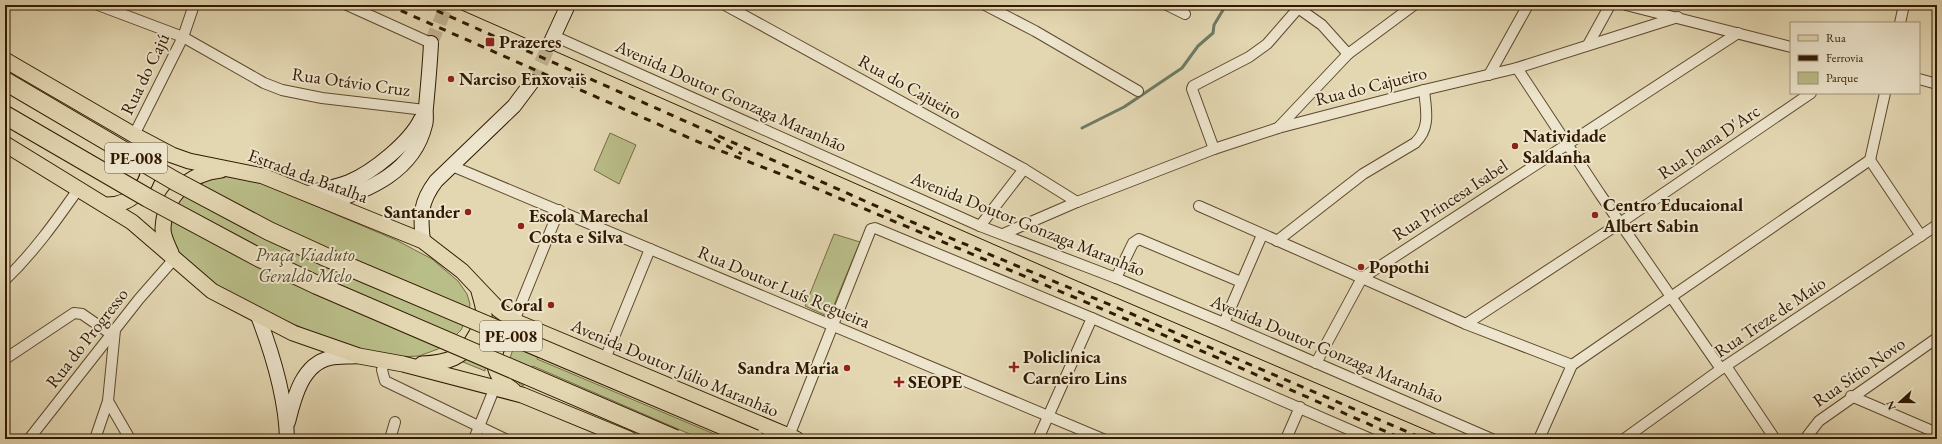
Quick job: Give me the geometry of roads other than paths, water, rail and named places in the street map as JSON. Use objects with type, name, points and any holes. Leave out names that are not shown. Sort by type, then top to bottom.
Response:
[{"type":"highway","name":"PE-008","points":[[5,80],[175,181],[302,246],[755,439]]},
{"type":"highway","name":"PE-008","points":[[5,115],[148,198],[258,257],[317,285],[675,439]]},
{"type":"main road","points":[[552,40],[568,5]]},
{"type":"main road","points":[[328,202],[363,192],[389,177],[405,162],[422,134],[425,124],[431,43]]},
{"type":"main road","name":"Estrada da Batalha","points":[[5,60],[160,150],[189,161],[263,176],[423,241],[462,271],[479,291],[499,310],[514,321],[539,332]]},
{"type":"main road","points":[[423,241],[421,214],[424,200],[436,181],[514,106],[532,82]]},
{"type":"main road","points":[[307,193],[334,187],[364,174],[408,139],[417,128],[425,110]]},
{"type":"main road","points":[[107,205],[114,205],[129,200],[144,184],[148,174],[149,163],[138,138]]},
{"type":"main road","points":[[6,147],[79,188],[142,229],[212,291],[292,333],[359,356],[404,364],[522,395]]},
{"type":"main road","points":[[173,257],[163,230],[166,214],[174,196],[185,184],[198,175],[209,171],[234,169]]},
{"type":"main road","points":[[404,364],[437,364],[455,358],[465,352],[471,344],[484,319],[484,309],[479,291]]},
{"type":"main road","points":[[258,316],[273,356],[287,433]]},
{"type":"main road","points":[[539,332],[521,331],[509,335],[501,343],[496,353],[494,364],[497,376],[508,387],[522,395],[611,435],[629,439]]},
{"type":"main road","name":"Avenida Doutor Júlio Maranhão","points":[[539,332],[792,438]]},
{"type":"main road","points":[[287,433],[297,392],[312,366],[331,358],[359,356]]},
{"type":"street","name":"Rua Otávio Cruz","points":[[98,5],[183,37],[264,83],[282,90],[322,98],[425,110]]},
{"type":"street","name":"Rua do Cajú","points":[[138,138],[183,37],[194,5]]},
{"type":"street","points":[[347,5],[431,43]]},
{"type":"street","name":"Rua do Cajueiro","points":[[725,5],[1024,169],[1077,202]]},
{"type":"street","points":[[986,5],[1035,31],[1138,91]]},
{"type":"street","points":[[1167,5],[1185,14]]},
{"type":"street","points":[[1278,128],[1348,54],[1414,5]]},
{"type":"street","points":[[1489,75],[1528,5]]},
{"type":"street","points":[[1588,45],[1610,5]]},
{"type":"street","points":[[1626,5],[1790,47]]},
{"type":"street","points":[[1900,22],[1904,5]]},
{"type":"street","points":[[1214,149],[1192,89],[1193,86],[1249,58],[1266,44],[1298,6],[1322,25],[1348,54]]},
{"type":"street","name":"Rua do Cajueiro","points":[[1003,234],[1077,202],[1214,149],[1278,128],[1424,90],[1517,68],[1678,17]]},
{"type":"street","name":"Rua Princesa Isabel","points":[[1316,363],[1362,278],[1738,33]]},
{"type":"street","name":"Avenida Doutor Gonzaga Maranhão","points":[[552,40],[980,226],[1116,278],[1492,439]]},
{"type":"street","points":[[1517,68],[1566,144],[1620,223],[1671,296],[1760,415],[1775,439]]},
{"type":"street","points":[[1920,79],[1937,84]]},
{"type":"street","points":[[1277,241],[1363,174],[1415,143],[1421,137],[1427,121],[1424,90]]},
{"type":"street","name":"Rua Joana D'Arc","points":[[1466,324],[1620,223],[1810,94]]},
{"type":"street","points":[[1539,439],[1572,365],[1870,160],[1885,94]]},
{"type":"street","points":[[1870,160],[1922,236]]},
{"type":"street","name":"Rua Doutor Luís Regueira","points":[[452,166],[1103,439]]},
{"type":"street","points":[[980,226],[1024,169]]},
{"type":"street","points":[[5,280],[49,233],[79,188]]},
{"type":"street","points":[[1199,206],[1466,324],[1572,365]]},
{"type":"street","points":[[514,321],[559,210]]},
{"type":"street","name":"Rua Treze de Maio","points":[[1624,439],[1724,368],[1937,226]]},
{"type":"street","points":[[792,438],[872,228],[875,228],[1092,318],[1372,439]]},
{"type":"street","points":[[1224,323],[1262,235]]},
{"type":"street","points":[[1116,278],[1133,243],[1139,240],[1241,282]]},
{"type":"street","points":[[605,359],[650,250]]},
{"type":"street","name":"Rua do Progresso","points":[[29,439],[173,257]]},
{"type":"street","points":[[5,359],[74,313],[82,314],[113,332],[108,402],[95,439]]},
{"type":"street","points":[[1038,439],[1092,318]]},
{"type":"street","name":"Rua Sítio Novo","points":[[1805,439],[1819,421],[1851,396],[1937,338]]},
{"type":"street","points":[[385,361],[382,370],[385,381],[505,439]]},
{"type":"street","points":[[474,439],[495,387]]},
{"type":"street","points":[[1851,396],[1937,433]]},
{"type":"street","points":[[108,402],[130,439]]},
{"type":"street","points":[[1286,439],[1300,407]]},
{"type":"street","points":[[390,439],[395,422]]},
{"type":"waterway","points":[[1082,128],[1124,107],[1182,68],[1198,46],[1213,33],[1214,25],[1226,5]]},
{"type":"tunnel","points":[[431,43],[447,5]]},
{"type":"tunnel","points":[[532,82],[550,44]]},
{"type":"tram line","points":[[450,5],[1070,278],[1447,439]]},
{"type":"railway","points":[[388,5],[703,144],[801,182],[1211,355],[1403,439]]},
{"type":"railway","points":[[424,5],[912,222],[1424,439]]},
{"type":"railway","points":[[714,139],[742,154]]},
{"type":"place","name":"Prazeres","points":[[490,42]]},
{"type":"place","name":"Narciso Enxovais","points":[[451,79]]},
{"type":"place","name":"Natividade Saldanha","points":[[1515,146]]},
{"type":"place","name":"Santander","points":[[468,212]]},
{"type":"place","name":"Centro Educaional Albert Sabin","points":[[1595,215]]},
{"type":"place","name":"Escola Marechal Costa e Silva","points":[[521,226]]},
{"type":"place","name":"Popothi","points":[[1361,267]]},
{"type":"place","name":"Coral","points":[[551,305]]},
{"type":"place","name":"Policlinica Carneiro Lins","points":[[1014,367]]},
{"type":"place","name":"Sandra Maria","points":[[847,368]]},
{"type":"place","name":"SEOPE","points":[[899,382]]},
{"type":"park label","name":"Praça Viaduto Geraldo Melo","points":[[305,265]]}]
